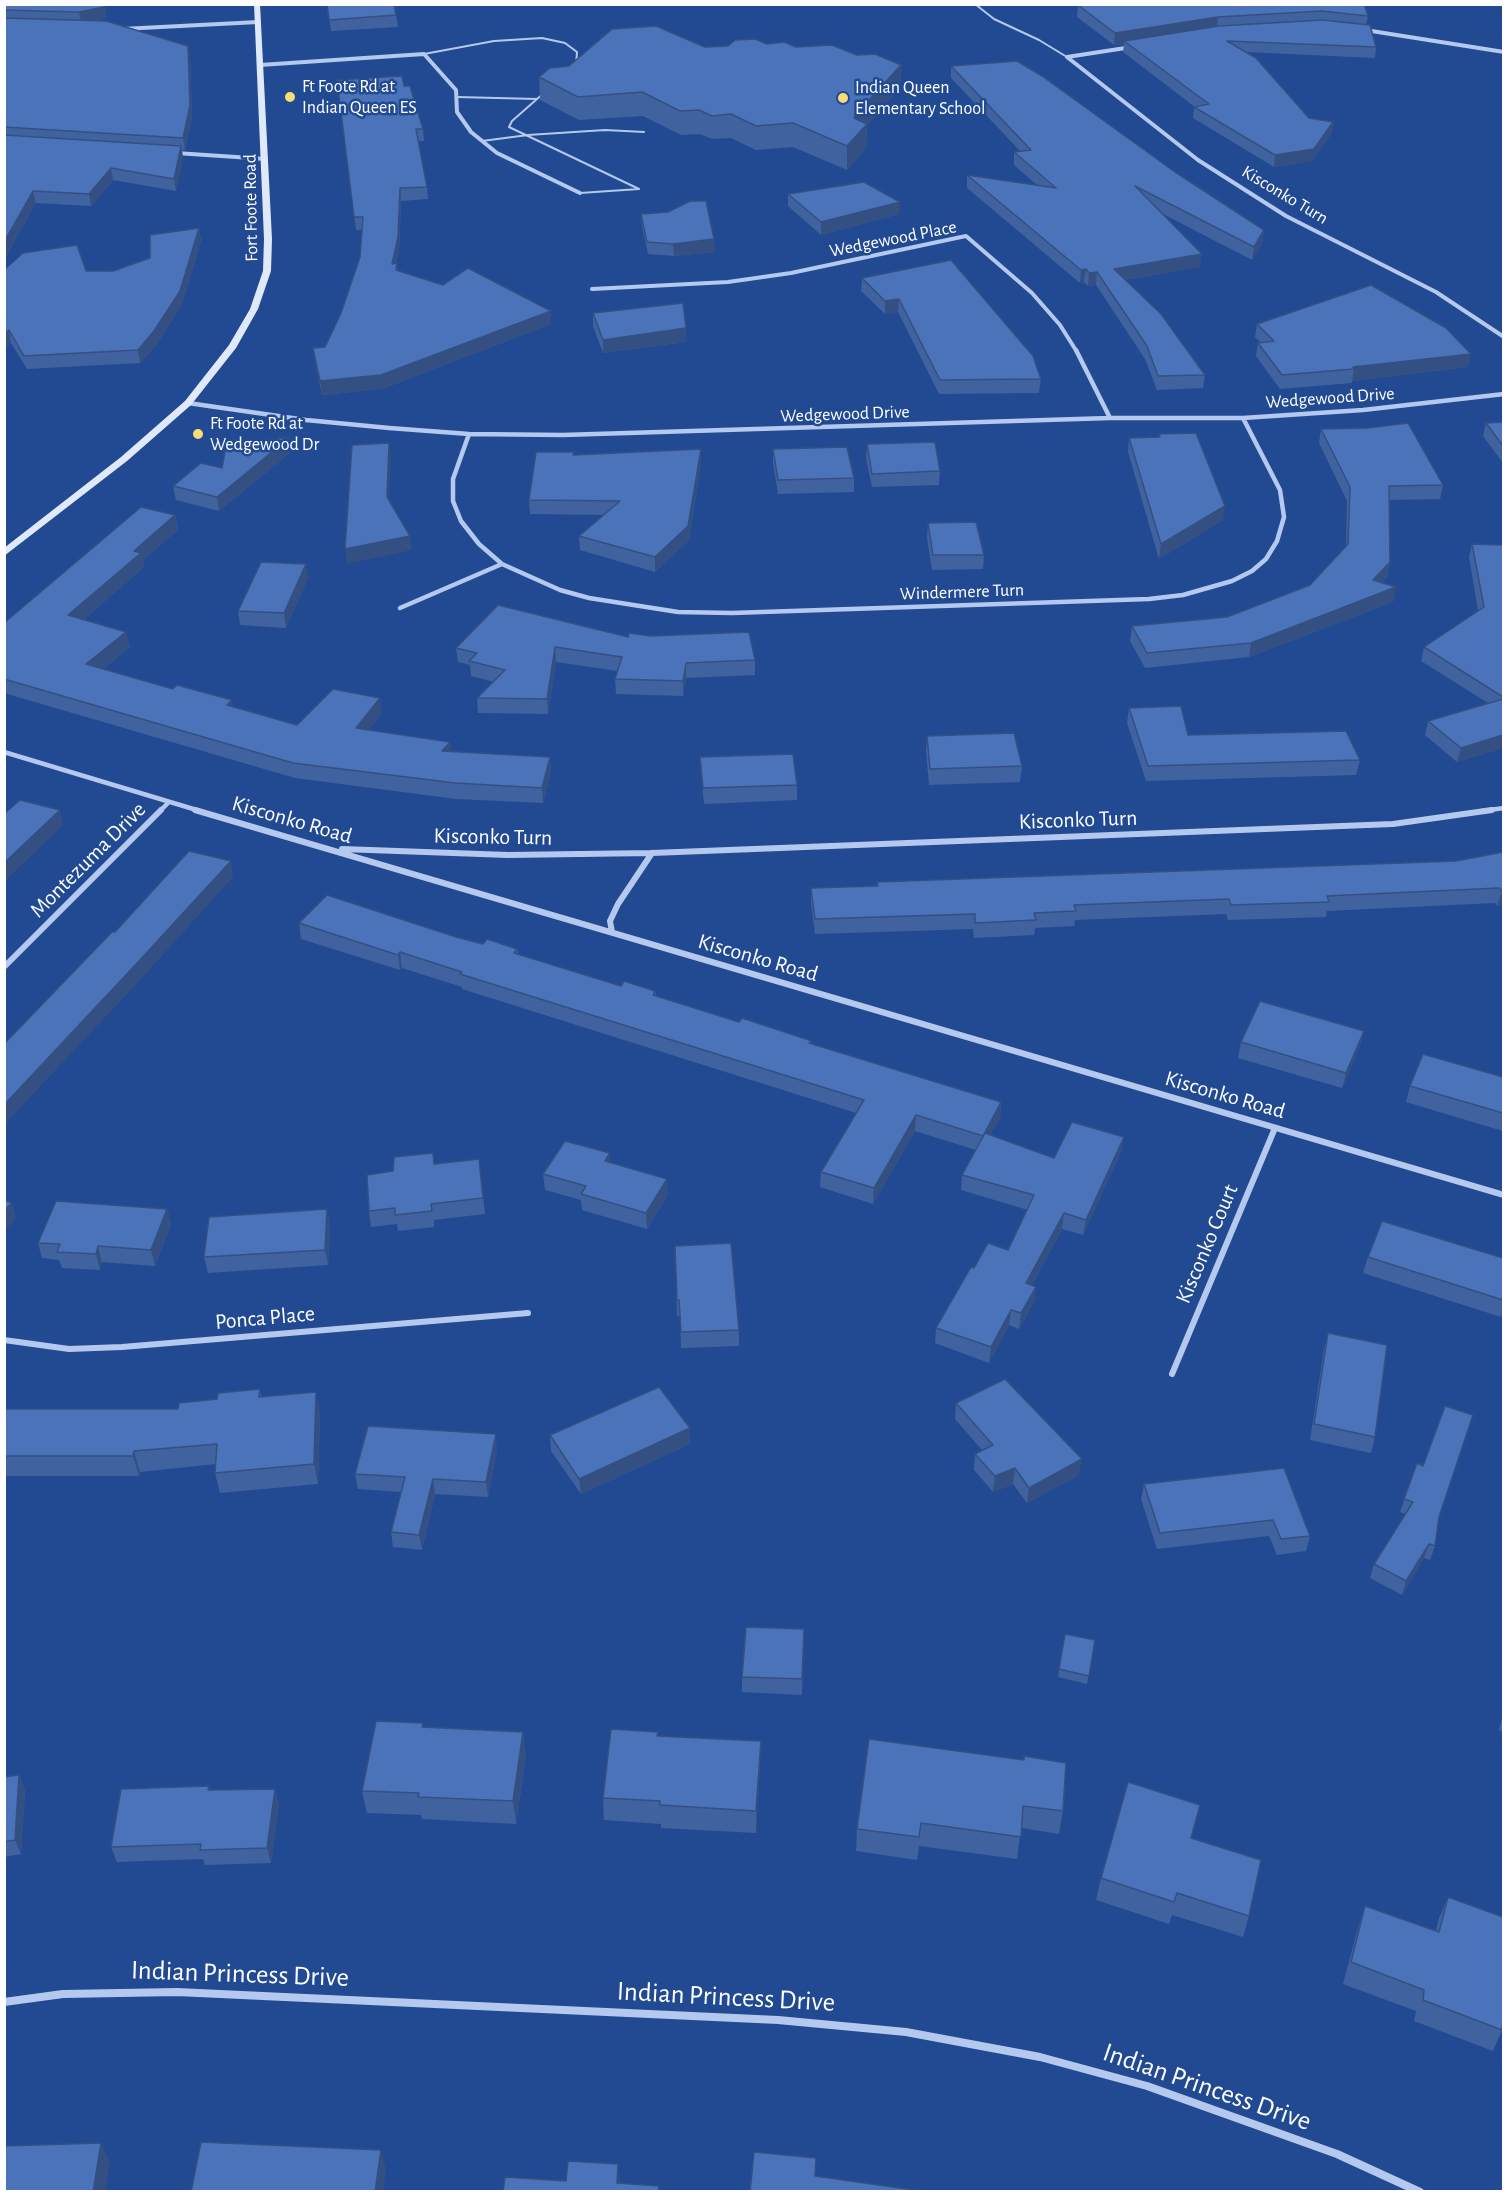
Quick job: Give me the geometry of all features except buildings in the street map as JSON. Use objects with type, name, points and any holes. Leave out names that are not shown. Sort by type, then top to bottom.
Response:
[{"type":"street","name":"Fort Foote Road","points":[[4,553],[124,459],[188,404],[233,346],[254,309],[267,271],[268,239],[257,4]]},
{"type":"street","points":[[112,29],[258,22]]},
{"type":"street","points":[[1354,30],[1410,36],[1503,52]]},
{"type":"street","points":[[1067,57],[1136,46]]},
{"type":"street","points":[[260,65],[424,54],[456,90],[457,112],[463,124],[482,141],[497,153],[580,193]]},
{"type":"street","name":"Kisconko Turn","points":[[1067,57],[1198,160],[1286,216],[1436,292],[1502,335]]},
{"type":"street","points":[[171,153],[266,159]]},
{"type":"street","name":"Wedgewood Place","points":[[592,289],[728,282],[791,273],[966,236],[1032,293],[1060,325],[1080,356],[1110,418]]},
{"type":"street","name":"Wedgewood Drive","points":[[188,404],[306,420],[469,434],[681,433],[1110,418],[1244,418],[1363,410],[1503,394]]},
{"type":"street","name":"Windermere Turn","points":[[469,434],[453,479],[453,501],[461,521],[479,544],[502,564],[560,590],[635,607],[678,612],[732,613],[1112,601],[1183,596],[1210,589],[1252,571],[1266,559],[1277,540],[1284,517],[1280,490],[1244,418]]},
{"type":"street","points":[[400,608],[502,564]]},
{"type":"street","name":"Kisconko Road","points":[[4,752],[1503,1195]]},
{"type":"street","name":"Montezuma Drive","points":[[4,967],[169,802]]},
{"type":"street","name":"Kisconko Turn","points":[[333,849],[508,855],[652,853],[1393,824],[1503,808]]},
{"type":"street","points":[[612,932],[610,921],[618,904],[652,853]]},
{"type":"street","name":"Kisconko Court","points":[[1172,1374],[1275,1128]]},
{"type":"street","name":"Ponca Place","points":[[4,1340],[69,1349],[122,1347],[528,1313]]},
{"type":"street","name":"Indian Princess Drive","points":[[4,2002],[63,1994],[177,1992],[778,2020],[906,2032],[1040,2057],[1147,2086],[1337,2154],[1420,2192]]},
{"type":"lane","points":[[975,4],[993,19],[1039,40],[1067,57]]},
{"type":"lane","points":[[424,54],[494,41],[542,38],[565,43],[577,52],[577,63],[569,70]]},
{"type":"lane","points":[[545,92],[512,121],[509,127],[639,189],[580,193]]},
{"type":"lane","points":[[457,97],[537,99]]},
{"type":"lane","points":[[482,141],[528,135],[605,130],[644,132]]},
{"type":"place","name":"Ft Foote Rd at Indian Queen ES","points":[[290,97]]},
{"type":"place","name":"Indian Queen Elementary School","points":[[843,98]]},
{"type":"place","name":"Ft Foote Rd at Wedgewood Dr","points":[[198,434]]}]
